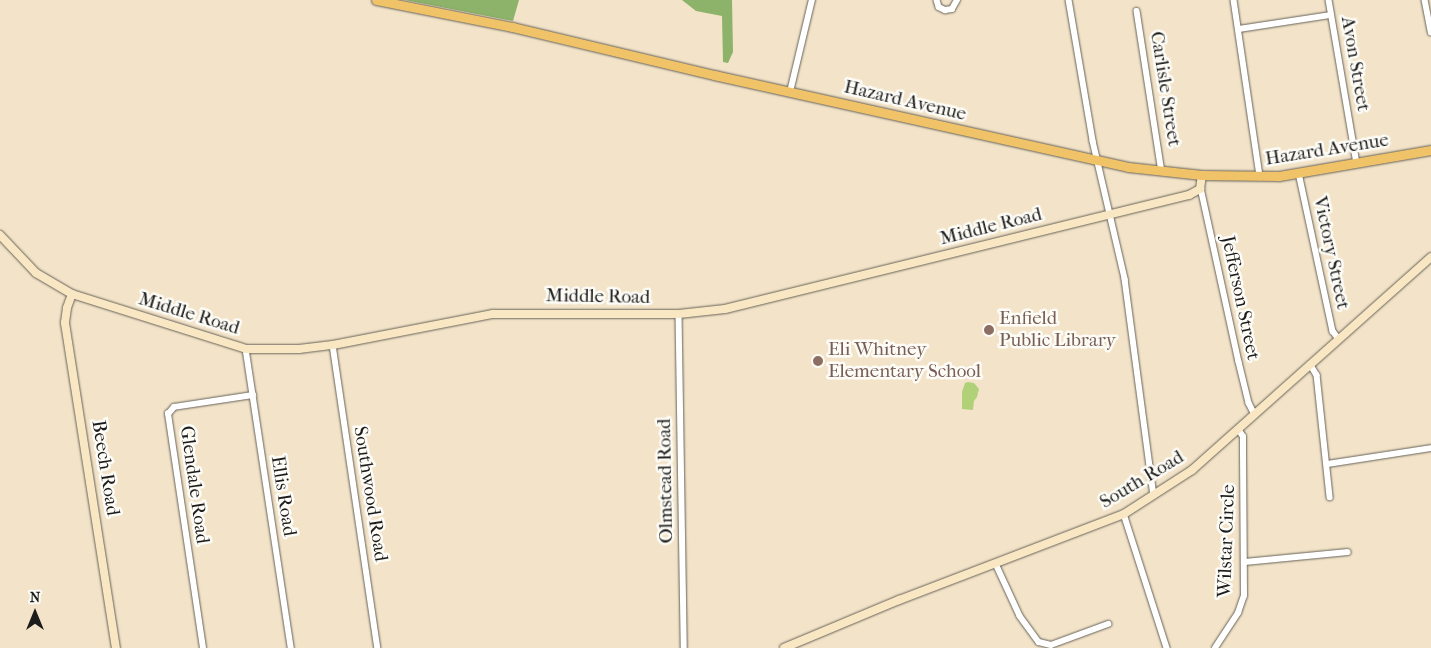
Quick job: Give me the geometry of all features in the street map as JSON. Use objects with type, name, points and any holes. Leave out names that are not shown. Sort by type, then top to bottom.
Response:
[{"type":"main road","name":"Hazard Avenue","points":[[376,0],[512,27],[1097,161],[1162,172],[1260,177],[1299,173],[1431,150]]},
{"type":"street","points":[[790,92],[812,0]]},
{"type":"street","points":[[937,0],[942,9],[949,10],[955,7],[957,0]]},
{"type":"street","points":[[1069,0],[1097,161],[1125,278],[1154,495]]},
{"type":"street","points":[[1234,0],[1260,177]]},
{"type":"street","name":"Avon Street","points":[[1329,0],[1356,163]]},
{"type":"street","points":[[1425,0],[1431,32]]},
{"type":"street","name":"Carlisle Street","points":[[1137,11],[1162,172]]},
{"type":"street","points":[[1239,29],[1331,16]]},
{"type":"street","name":"Victory Street","points":[[1299,173],[1333,331],[1338,338]]},
{"type":"street","points":[[1201,188],[1202,175]]},
{"type":"street","name":"Middle Road","points":[[0,235],[36,273],[72,294],[246,349],[273,351],[333,345],[493,314],[679,314],[725,309],[1189,195],[1198,192],[1201,188]]},
{"type":"street","name":"Jefferson Street","points":[[1201,188],[1239,362],[1249,403],[1254,413]]},
{"type":"street","name":"South Road","points":[[784,648],[899,600],[1124,514],[1192,470],[1431,257]]},
{"type":"street","name":"Beech Road","points":[[72,294],[67,308],[65,323],[116,648]]},
{"type":"street","name":"Olmstead Road","points":[[679,314],[684,648]]},
{"type":"street","name":"Southwood Road","points":[[333,345],[378,648]]},
{"type":"street","name":"Ellis Road","points":[[246,349],[291,648]]},
{"type":"street","points":[[1310,364],[1317,375],[1330,497]]},
{"type":"street","name":"Glendale Road","points":[[203,648],[168,414],[174,407],[252,395]]},
{"type":"street","name":"Wilstar Circle","points":[[1215,648],[1238,613],[1244,596],[1243,437],[1238,428]]},
{"type":"street","points":[[1327,464],[1431,448]]},
{"type":"street","points":[[1124,514],[1167,648]]},
{"type":"street","points":[[1245,562],[1348,552]]},
{"type":"street","points":[[996,564],[1020,616],[1039,642],[1051,645],[1108,624]]},
{"type":"green space","points":[[405,0],[519,0],[513,21]]},
{"type":"green space","points":[[682,0],[732,0],[733,52],[728,63],[723,62],[722,16],[696,11]]},
{"type":"green space","points":[[965,383],[974,383],[979,389],[974,401],[973,410],[962,409],[962,392]]},
{"type":"place","name":"Enfield Public Library","points":[[989,330]]},
{"type":"place","name":"Eli Whitney Elementary School","points":[[818,361]]}]
